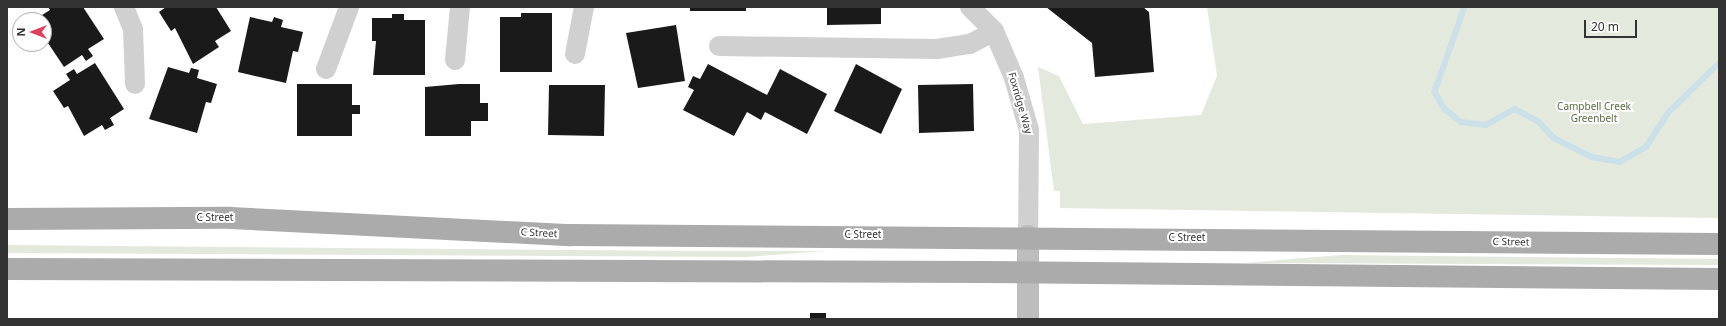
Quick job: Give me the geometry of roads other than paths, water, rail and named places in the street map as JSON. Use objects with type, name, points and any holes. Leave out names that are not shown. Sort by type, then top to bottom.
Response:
[{"type":"main road","name":"C Street","points":[[7,219],[230,218],[571,235],[1028,236],[1719,244]]},
{"type":"main road","points":[[7,269],[1028,273],[1719,279]]},
{"type":"street","points":[[124,7],[133,29],[135,84]]},
{"type":"street","points":[[326,69],[349,7]]},
{"type":"street","points":[[455,60],[460,7]]},
{"type":"street","points":[[575,54],[584,7]]},
{"type":"street","name":"Foxridge Way","points":[[970,7],[994,31],[1014,78],[1029,130],[1028,236]]},
{"type":"street","points":[[719,46],[937,49],[970,44],[994,31]]},
{"type":"street","points":[[1028,236],[1028,319]]},
{"type":"waterway","points":[[1465,7],[1435,92],[1445,109],[1461,122],[1486,125],[1515,109],[1539,122],[1554,138],[1592,157],[1620,162],[1646,147],[1668,113],[1719,63]]},
{"type":"park label","name":"Campbell Creek Greenbelt","points":[[1594,112]]}]
